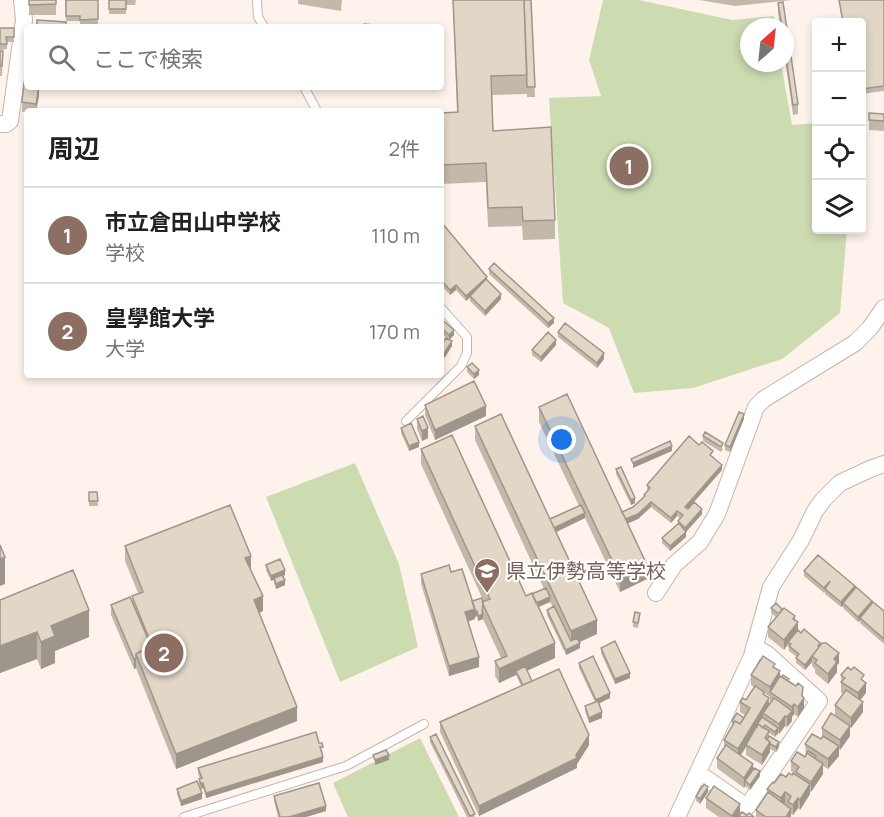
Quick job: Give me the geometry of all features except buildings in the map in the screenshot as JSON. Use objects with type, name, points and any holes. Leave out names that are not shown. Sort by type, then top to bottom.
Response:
[{"type":"street","points":[[0,124],[10,121],[24,20],[22,0]]},
{"type":"street","points":[[656,592],[674,565],[700,542],[717,514],[756,407],[764,399],[855,343],[870,328],[884,308]]},
{"type":"street","points":[[677,817],[754,647],[771,586],[801,540],[823,500],[840,483],[870,468],[884,464]]},
{"type":"street","points":[[697,774],[747,807],[819,701],[767,654],[754,647]]},
{"type":"lane","points":[[257,0],[258,17],[262,24]]},
{"type":"lane","points":[[306,90],[315,108]]},
{"type":"lane","points":[[406,421],[461,366],[467,353],[467,337],[444,311]]},
{"type":"lane","points":[[184,817],[346,766],[424,724]]},
{"type":"green space","points":[[603,0],[639,0],[732,20],[740,19],[740,72],[783,72],[792,125],[812,123],[812,234],[847,234],[840,313],[782,359],[693,388],[634,393],[609,328],[563,303],[549,98],[601,96],[589,60]]},
{"type":"green space","points":[[355,463],[399,564],[418,647],[340,682],[266,497]]},
{"type":"green space","points":[[420,738],[459,817],[348,817],[333,783]]},
{"type":"place","name":"市立倉田山中学校","points":[[629,166]]},
{"type":"place","name":"県立伊勢高等学校","points":[[487,594]]},
{"type":"place","name":"皇學館大学","points":[[164,653]]}]
